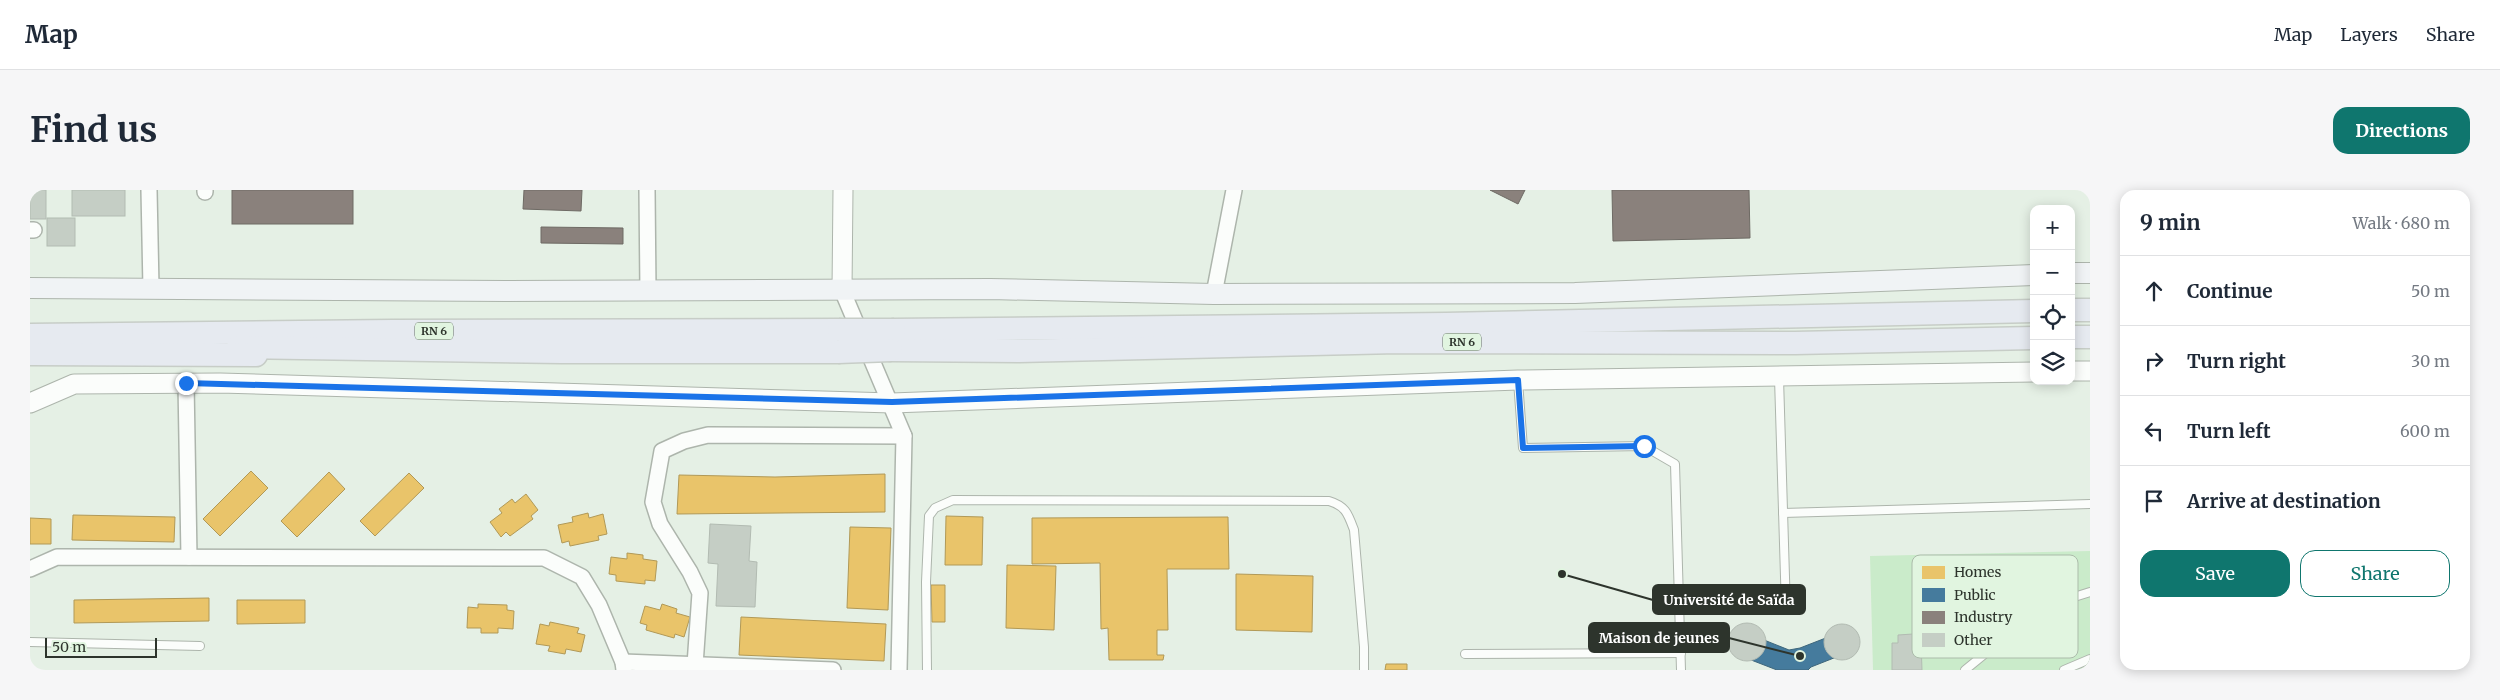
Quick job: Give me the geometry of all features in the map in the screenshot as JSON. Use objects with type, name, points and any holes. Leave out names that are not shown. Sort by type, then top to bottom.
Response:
[{"type":"main road","points":[[2075,273],[2090,273]]},
{"type":"main road","points":[[30,288],[648,291],[990,290],[1214,294],[1575,293],[2030,275]]},
{"type":"main road","points":[[2075,310],[2090,310]]},
{"type":"main road","name":"RN 6","points":[[30,343],[396,340],[838,341],[2030,311]]},
{"type":"main road","name":"RN 6","points":[[30,321],[246,323],[396,340]]},
{"type":"main road","name":"RN 6","points":[[30,335],[396,340]]},
{"type":"main road","points":[[2075,337],[2090,336]]},
{"type":"main road","name":"RN 6","points":[[892,340],[1019,352],[1397,342],[1796,343],[2030,338]]},
{"type":"main road","name":"RN 6","points":[[30,354],[265,355],[396,340]]},
{"type":"street","points":[[149,190],[151,288]]},
{"type":"street","points":[[646,190],[648,291]]},
{"type":"street","points":[[843,190],[842,290],[877,376],[892,402],[904,436],[899,670]]},
{"type":"street","points":[[1214,294],[1234,190]]},
{"type":"street","points":[[2075,371],[2090,371]]},
{"type":"street","points":[[30,403],[74,384],[186,383],[892,402],[1518,380],[1779,378],[2030,372]]},
{"type":"street","points":[[186,383],[189,557]]},
{"type":"street","points":[[695,664],[700,593],[690,572],[660,524],[653,502],[662,451],[684,441],[708,435],[904,436]]},
{"type":"street","points":[[30,569],[57,558],[544,558],[582,577],[599,605],[624,666],[695,664],[833,670]]},
{"type":"lane","points":[[1779,378],[1786,610]]},
{"type":"lane","points":[[1518,380],[1523,448],[1644,446],[1675,464],[1681,670]]},
{"type":"lane","points":[[926,670],[926,582],[929,516],[936,508],[953,500],[1329,501],[1340,504],[1347,511],[1354,530],[1364,647],[1364,670]]},
{"type":"lane","points":[[1783,513],[2090,504]]},
{"type":"lane","points":[[2078,596],[2090,592]]},
{"type":"lane","points":[[30,642],[200,646]]},
{"type":"lane","points":[[1466,654],[1680,653]]},
{"type":"lane","points":[[1965,670],[1980,658]]},
{"type":"lane","points":[[2064,670],[2090,659]]},
{"type":"green space","points":[[2090,551],[2090,670],[1873,670],[1870,556],[1912,555],[1912,658],[2078,658],[2078,555],[1914,555]]},
{"type":"building: Homes","points":[[251,471],[268,488],[220,536],[203,519]]},
{"type":"building: Homes","points":[[329,472],[345,489],[297,537],[281,521]]},
{"type":"building: Homes","points":[[409,473],[424,488],[375,536],[360,521]]},
{"type":"building: Homes","points":[[885,474],[885,512],[677,514],[679,475],[775,477]]},
{"type":"building: Homes","points":[[526,494],[538,510],[531,516],[533,519],[510,536],[506,532],[501,537],[490,522],[502,513],[499,509],[512,499],[515,503]]},
{"type":"building: Homes","points":[[588,513],[589,518],[603,514],[607,534],[598,536],[599,540],[570,546],[569,541],[562,543],[558,525],[573,522],[572,517]]},
{"type":"building: Homes","points":[[73,515],[175,517],[174,542],[72,540]]},
{"type":"building: Homes","points":[[946,516],[983,517],[982,565],[945,565]]},
{"type":"building: Homes","points":[[1228,517],[1229,569],[1167,569],[1168,630],[1157,630],[1157,655],[1164,655],[1163,660],[1109,660],[1108,628],[1101,629],[1100,563],[1032,564],[1032,518]]},
{"type":"building: Homes","points":[[30,518],[51,519],[51,544],[30,544]]},
{"type":"building: Homes","points":[[850,527],[891,528],[888,610],[847,608]]},
{"type":"building: Homes","points":[[627,553],[643,555],[643,559],[657,561],[655,581],[645,580],[645,584],[616,581],[616,575],[609,574],[611,557],[627,559]]},
{"type":"building: Homes","points":[[1007,565],[1056,566],[1054,630],[1006,628]]},
{"type":"building: Homes","points":[[1236,574],[1313,576],[1312,632],[1236,630]]},
{"type":"building: Homes","points":[[931,585],[945,585],[945,622],[932,622]]},
{"type":"building: Homes","points":[[209,598],[209,621],[74,623],[74,600]]},
{"type":"building: Homes","points":[[237,600],[305,600],[305,623],[237,624]]},
{"type":"building: Homes","points":[[478,604],[507,605],[507,610],[514,611],[513,629],[498,628],[498,633],[481,633],[481,628],[467,628],[468,607],[478,608]]},
{"type":"building: Homes","points":[[662,604],[677,609],[676,613],[690,617],[684,637],[675,634],[674,638],[646,630],[647,625],[640,623],[645,606],[660,610]]},
{"type":"building: Homes","points":[[741,617],[886,624],[884,661],[739,655]]},
{"type":"building: Homes","points":[[550,622],[579,628],[577,633],[585,635],[581,652],[566,649],[565,654],[548,651],[550,646],[536,644],[540,624],[549,626]]},
{"type":"building: Homes","points":[[1386,664],[1407,664],[1407,670],[1385,670]]},
{"type":"building: Public","points":[[1836,634],[1844,654],[1811,667],[1808,670],[1777,670],[1746,658],[1754,636],[1789,650],[1800,648]]},
{"type":"building: Industry","points":[[232,190],[353,190],[353,224],[232,224]]},
{"type":"building: Industry","points":[[524,190],[582,190],[581,211],[523,209]]},
{"type":"building: Industry","points":[[1490,190],[1525,190],[1518,204]]},
{"type":"building: Industry","points":[[1612,190],[1749,190],[1750,238],[1613,241]]},
{"type":"building: Industry","points":[[541,227],[623,228],[623,244],[541,243]]},
{"type":"building: Other","points":[[30,190],[46,190],[46,219],[30,219]]},
{"type":"building: Other","points":[[72,190],[125,190],[125,216],[72,216]]},
{"type":"building: Other","points":[[47,218],[75,218],[75,246],[47,246]]},
{"type":"building: Other","points":[[710,524],[751,526],[749,561],[757,562],[755,607],[716,606],[718,564],[708,563]]},
{"type":"building: Other","points":[[1747,623],[1760,629],[1766,642],[1760,655],[1747,661],[1734,655],[1728,642],[1734,629]]},
{"type":"building: Other","points":[[1842,624],[1849,625],[1855,629],[1859,635],[1859,649],[1855,655],[1849,659],[1842,660],[1835,659],[1829,655],[1825,649],[1824,642],[1825,635],[1829,629],[1835,625]]},
{"type":"building: Other","points":[[1912,634],[1912,658],[1922,658],[1922,670],[1892,670],[1892,643],[1898,643],[1898,635]]},
{"type":"place","name":"Université de Saïda","points":[[1562,574]]},
{"type":"place","name":"Maison de jeunes","points":[[1800,656]]},
{"type":"route","points":[[186,383],[220,382],[892,402],[1518,380],[1523,448],[1644,446]]}]
